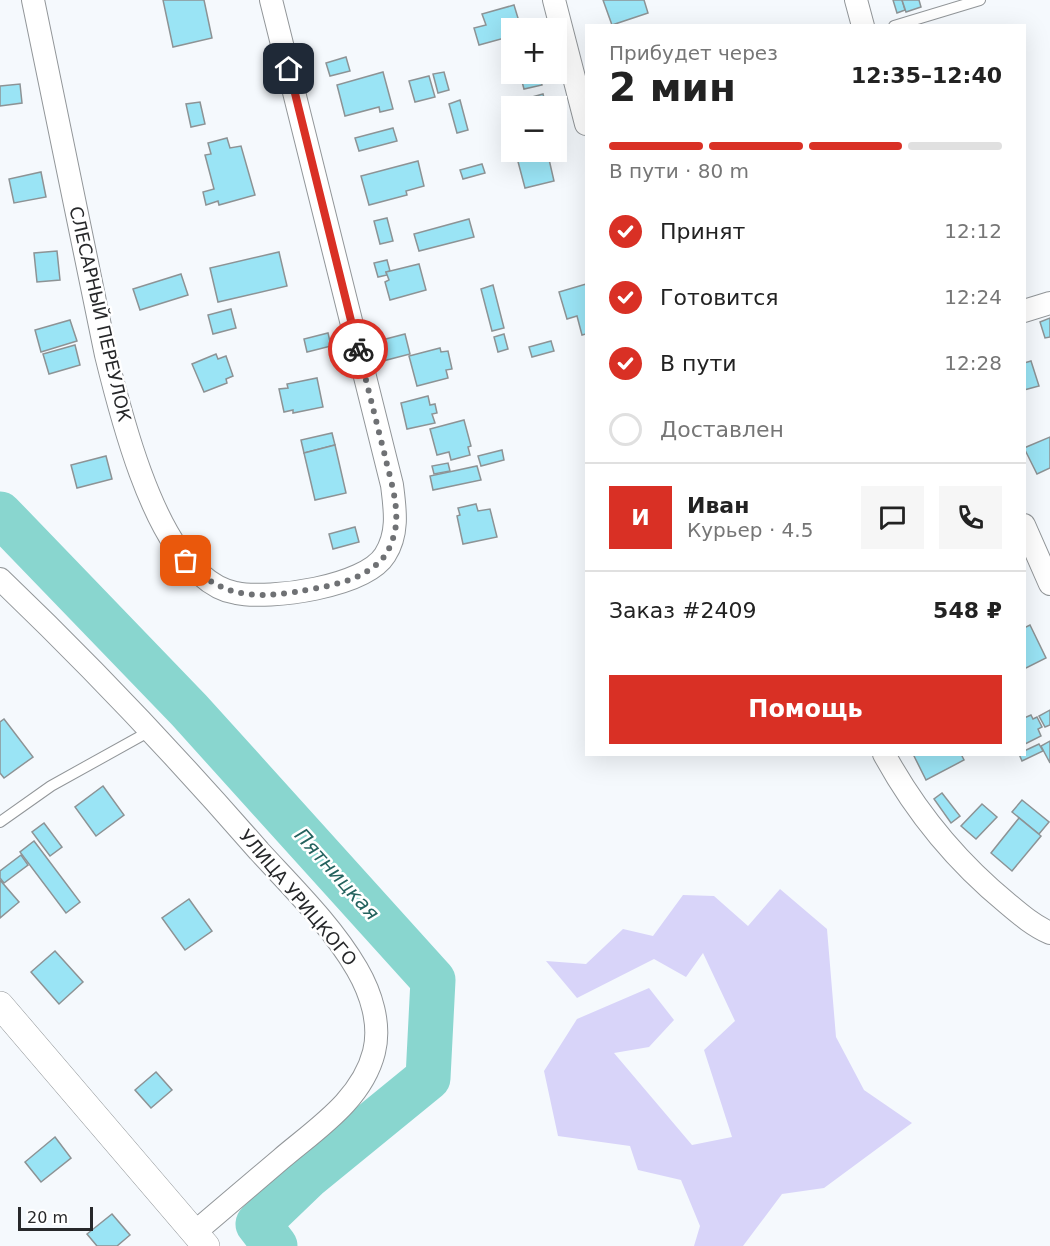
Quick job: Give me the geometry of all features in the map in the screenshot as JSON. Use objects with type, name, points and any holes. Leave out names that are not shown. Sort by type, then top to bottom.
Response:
[{"type":"street","name":"СЛЕСАРНЫЙ ПЕРЕУЛОК","points":[[33,0],[106,355],[135,455],[160,519],[186,561],[210,582],[233,593],[251,595],[276,594],[329,585],[348,580],[369,570],[384,557],[396,525],[392,484],[271,0]]},
{"type":"street","points":[[554,0],[585,120]]},
{"type":"street","points":[[856,0],[862,24]]},
{"type":"street","points":[[1026,310],[1050,303]]},
{"type":"street","points":[[1026,530],[1050,584]]},
{"type":"street","name":"УЛИЦА УРИЦКОГО","points":[[0,579],[150,731],[241,830],[337,941],[368,988],[376,1024],[374,1052],[362,1081],[338,1110],[200,1239]]},
{"type":"street","points":[[886,756],[911,797],[934,828],[977,876],[1028,920],[1050,933]]},
{"type":"street","points":[[0,1005],[200,1239]]},
{"type":"lane","points":[[901,24],[980,0]]},
{"type":"lane","points":[[0,822],[51,786],[150,731]]},
{"type":"shaded area","points":[[780,889],[827,929],[836,1037],[864,1090],[912,1123],[824,1188],[782,1194],[743,1246],[694,1246],[700,1226],[681,1180],[638,1170],[630,1146],[558,1136],[544,1071],[577,1019],[649,988],[674,1020],[649,1047],[614,1053],[692,1145],[732,1137],[704,1050],[735,1021],[703,953],[686,977],[654,959],[577,998],[546,961],[586,964],[623,929],[653,936],[683,895],[714,896],[748,926]]},
{"type":"building","points":[[163,0],[204,0],[212,38],[173,47]]},
{"type":"building","points":[[603,0],[644,0],[648,13],[612,24]]},
{"type":"building","points":[[893,0],[902,0],[905,10],[897,13]]},
{"type":"building","points":[[902,0],[919,0],[921,7],[906,12]]},
{"type":"building","points":[[514,5],[518,18],[501,18],[501,39],[479,45],[474,28],[486,25],[482,14]]},
{"type":"building","points":[[346,57],[350,71],[330,76],[326,63]]},
{"type":"building","points":[[383,72],[393,109],[380,112],[379,107],[345,116],[337,85]]},
{"type":"building","points":[[444,72],[449,90],[438,93],[433,74]]},
{"type":"building","points":[[429,76],[435,97],[415,102],[409,81]]},
{"type":"building","points":[[20,84],[22,103],[0,106],[0,86]]},
{"type":"building","points":[[523,84],[542,85],[524,89]]},
{"type":"building","points":[[460,100],[468,130],[457,133],[449,104]]},
{"type":"building","points":[[200,102],[205,124],[191,127],[186,104]]},
{"type":"building","points":[[393,128],[397,141],[359,151],[355,138]]},
{"type":"building","points":[[227,138],[230,148],[241,146],[255,195],[219,205],[218,201],[206,205],[203,192],[214,189],[205,155],[211,154],[208,143]]},
{"type":"building","points":[[418,161],[424,186],[406,191],[407,195],[369,205],[361,176]]},
{"type":"building","points":[[518,162],[550,162],[554,181],[525,188]]},
{"type":"building","points":[[482,164],[485,173],[463,179],[460,170]]},
{"type":"building","points":[[41,172],[46,197],[14,203],[9,179]]},
{"type":"building","points":[[387,218],[393,241],[380,244],[374,221]]},
{"type":"building","points":[[469,219],[474,237],[419,251],[414,234]]},
{"type":"building","points":[[57,251],[60,280],[37,282],[34,253]]},
{"type":"building","points":[[279,252],[287,286],[218,302],[210,268]]},
{"type":"building","points":[[387,260],[390,271],[386,272],[387,275],[378,277],[374,263]]},
{"type":"building","points":[[419,264],[426,290],[390,300],[385,282],[389,280],[386,272]]},
{"type":"building","points":[[181,274],[188,295],[140,310],[133,289]]},
{"type":"building","points":[[585,284],[585,334],[582,335],[577,316],[567,319],[559,292]]},
{"type":"building","points":[[493,285],[504,328],[492,331],[481,289]]},
{"type":"building","points":[[231,309],[236,328],[213,334],[208,315]]},
{"type":"building","points":[[1050,318],[1050,337],[1045,338],[1040,322]]},
{"type":"building","points":[[70,320],[77,341],[41,352],[35,330]]},
{"type":"building","points":[[328,333],[331,346],[307,352],[304,339]]},
{"type":"building","points":[[405,334],[410,354],[379,362],[374,342]]},
{"type":"building","points":[[504,334],[508,349],[498,352],[494,337]]},
{"type":"building","points":[[551,341],[554,351],[532,357],[529,347]]},
{"type":"building","points":[[75,345],[80,365],[49,374],[43,354]]},
{"type":"building","points":[[440,348],[441,352],[448,351],[452,369],[446,370],[448,378],[417,386],[409,356]]},
{"type":"building","points":[[216,354],[218,359],[226,356],[233,376],[226,379],[227,383],[204,392],[192,364]]},
{"type":"building","points":[[1031,361],[1039,386],[1026,389],[1026,362]]},
{"type":"building","points":[[317,378],[323,407],[293,413],[293,410],[284,412],[279,389],[288,388],[287,384]]},
{"type":"building","points":[[428,396],[430,405],[435,404],[437,413],[432,414],[435,423],[407,429],[401,403]]},
{"type":"building","points":[[464,420],[471,446],[468,447],[470,455],[451,460],[449,452],[437,455],[430,429]]},
{"type":"building","points":[[332,433],[335,445],[304,453],[301,440]]},
{"type":"building","points":[[1050,437],[1050,468],[1037,474],[1026,452],[1026,447]]},
{"type":"building","points":[[335,445],[346,493],[315,500],[304,453]]},
{"type":"building","points":[[502,450],[504,460],[481,466],[478,456]]},
{"type":"building","points":[[106,456],[112,479],[77,488],[71,465]]},
{"type":"building","points":[[448,463],[450,471],[434,474],[432,466]]},
{"type":"building","points":[[477,466],[481,480],[433,490],[430,476]]},
{"type":"building","points":[[476,504],[478,511],[490,509],[497,537],[463,544],[457,516],[460,515],[458,508]]},
{"type":"building","points":[[355,527],[359,542],[333,549],[329,534]]},
{"type":"building","points":[[1030,625],[1046,658],[1026,668],[1026,627]]},
{"type":"building","points":[[1050,710],[1050,725],[1045,727],[1039,716]]},
{"type":"building","points":[[1031,715],[1033,719],[1037,717],[1042,727],[1038,729],[1041,736],[1026,744],[1026,717]]},
{"type":"building","points":[[4,719],[33,757],[4,778],[0,773],[0,722]]},
{"type":"building","points":[[1050,741],[1050,763],[1041,746]]},
{"type":"building","points":[[1039,744],[1043,751],[1022,761],[1020,756],[1026,756],[1026,750]]},
{"type":"building","points":[[914,756],[962,756],[964,760],[926,780]]},
{"type":"building","points":[[103,786],[124,815],[96,836],[75,807]]},
{"type":"building","points":[[942,793],[960,816],[951,823],[934,799]]},
{"type":"building","points":[[1022,800],[1049,822],[1039,834],[1012,812]]},
{"type":"building","points":[[982,804],[997,817],[976,839],[961,826]]},
{"type":"building","points":[[1019,818],[1041,836],[1012,871],[991,853]]},
{"type":"building","points":[[44,823],[62,847],[50,856],[32,832]]},
{"type":"building","points":[[34,841],[80,902],[66,913],[20,852]]},
{"type":"building","points":[[21,855],[28,865],[4,883],[0,878],[0,871]]},
{"type":"building","points":[[0,880],[19,902],[0,918]]},
{"type":"building","points":[[189,899],[212,931],[185,950],[162,918]]},
{"type":"building","points":[[55,951],[83,982],[59,1004],[31,972]]},
{"type":"building","points":[[156,1072],[172,1090],[151,1108],[135,1090]]},
{"type":"building","points":[[55,1137],[71,1158],[41,1182],[25,1162]]},
{"type":"building","points":[[112,1214],[130,1235],[117,1246],[97,1246],[87,1234]]},
{"type":"waterway","name":"Пятницкая","points":[[0,514],[189,710],[433,980],[428,1078],[308,1176],[258,1224],[275,1246]]},
{"type":"way so far","points":[[186,561],[198,573],[221,588],[233,593],[251,595],[302,591],[348,580],[369,570],[384,557],[396,525],[395,508],[392,484],[358,349]]},
{"type":"route","points":[[289,69],[358,349]]}]
